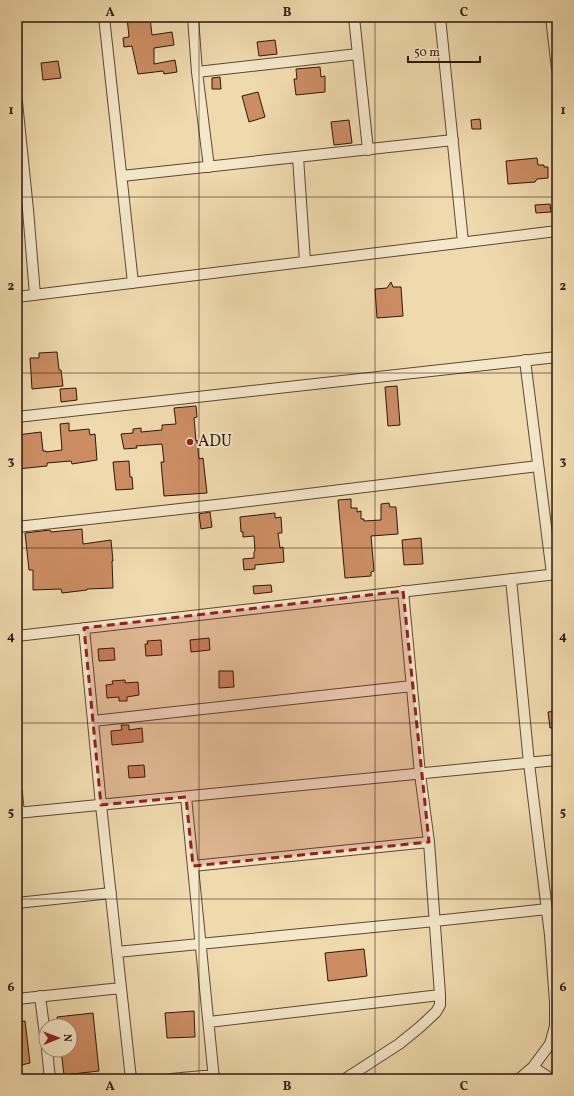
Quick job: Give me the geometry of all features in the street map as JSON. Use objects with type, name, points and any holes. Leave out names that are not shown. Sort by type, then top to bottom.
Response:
[{"type":"street","points":[[104,17],[133,282]]},
{"type":"street","points":[[192,17],[197,72],[209,167]]},
{"type":"street","points":[[354,17],[368,150]]},
{"type":"street","points":[[440,17],[463,242]]},
{"type":"street","points":[[551,17],[555,29],[557,69]]},
{"type":"street","points":[[197,72],[358,54]]},
{"type":"street","points":[[17,102],[21,173],[35,294]]},
{"type":"street","points":[[122,176],[453,140]]},
{"type":"street","points":[[298,157],[305,261]]},
{"type":"street","points":[[17,297],[557,230]]},
{"type":"street","points":[[17,417],[557,357]]},
{"type":"street","points":[[17,636],[554,574],[538,466],[525,360]]},
{"type":"street","points":[[17,527],[225,504],[538,466]]},
{"type":"street","points":[[510,579],[529,763],[547,909],[554,934],[556,1003],[555,1026],[550,1044],[533,1067],[519,1079]]},
{"type":"street","points":[[345,1079],[398,1044],[420,1027],[436,1012],[440,1005],[429,842],[420,774],[403,592]]},
{"type":"street","points":[[84,628],[101,805],[132,1079]]},
{"type":"street","points":[[93,721],[412,686]]},
{"type":"street","points":[[17,793],[18,813],[557,760]]},
{"type":"street","points":[[171,1079],[214,1077],[186,797]]},
{"type":"street","points":[[193,866],[429,842]]},
{"type":"street","points":[[17,903],[111,893]]},
{"type":"street","points":[[117,952],[547,909]]},
{"type":"street","points":[[17,999],[121,988]]},
{"type":"street","points":[[209,1022],[440,995]]},
{"type":"street","points":[[40,996],[43,1018]]},
{"type":"street","points":[[48,1058],[50,1079]]},
{"type":"street","points":[[533,1067],[551,1079]]},
{"type":"highlighted area","points":[[403,591],[429,842],[193,866],[186,797],[101,805],[84,628]]},
{"type":"building","points":[[127,17],[144,17],[144,19],[150,18],[152,35],[172,32],[174,45],[154,48],[154,64],[175,60],[177,72],[164,74],[163,71],[138,74],[132,46],[124,47],[123,38],[129,37]]},
{"type":"building","points":[[275,40],[277,54],[259,56],[257,42]]},
{"type":"building","points":[[58,61],[61,78],[43,80],[41,63]]},
{"type":"building","points":[[320,67],[321,77],[325,76],[325,92],[296,95],[294,79],[297,79],[296,69]]},
{"type":"building","points":[[220,77],[221,89],[212,89],[212,78]]},
{"type":"building","points":[[258,92],[265,117],[249,122],[242,96]]},
{"type":"building","points":[[480,119],[481,129],[472,129],[471,120]]},
{"type":"building","points":[[349,120],[352,143],[334,145],[331,122]]},
{"type":"building","points":[[537,158],[538,165],[548,167],[548,178],[537,179],[535,182],[508,184],[506,161]]},
{"type":"building","points":[[550,204],[551,212],[536,213],[535,205]]},
{"type":"building","points":[[391,282],[393,287],[401,287],[403,316],[377,318],[375,289],[387,288]]},
{"type":"building","points":[[57,352],[63,386],[32,389],[30,358],[39,358],[39,353]]},
{"type":"building","points":[[397,386],[400,425],[388,426],[385,387]]},
{"type":"building","points":[[76,388],[77,400],[61,402],[60,389]]},
{"type":"building","points":[[196,406],[197,417],[194,418],[196,441],[197,440],[199,459],[203,458],[207,493],[164,496],[161,462],[164,462],[162,444],[136,446],[137,448],[124,449],[121,434],[133,433],[133,429],[141,428],[141,432],[162,430],[162,425],[176,424],[174,408]]},
{"type":"building","points":[[69,423],[69,431],[89,429],[90,435],[95,434],[97,460],[72,464],[71,461],[47,463],[47,466],[17,469],[17,435],[41,432],[43,451],[62,450],[60,424]]},
{"type":"building","points":[[129,461],[130,477],[132,477],[133,489],[116,490],[113,462]]},
{"type":"building","points":[[351,499],[351,508],[357,508],[357,512],[361,511],[361,519],[364,519],[364,521],[381,520],[381,504],[389,503],[390,507],[396,507],[398,534],[371,536],[374,571],[371,572],[371,576],[345,578],[338,500]]},
{"type":"building","points":[[210,512],[212,527],[201,529],[199,514]]},
{"type":"building","points":[[275,513],[275,518],[281,517],[282,533],[278,533],[280,548],[283,547],[284,562],[255,565],[255,569],[244,570],[243,559],[254,558],[254,536],[243,537],[243,532],[241,532],[240,517]]},
{"type":"building","points":[[82,529],[83,544],[111,540],[113,588],[87,589],[62,593],[61,589],[33,590],[33,570],[29,570],[25,533],[50,530],[51,532]]},
{"type":"building","points":[[421,538],[423,564],[404,565],[402,540]]},
{"type":"building","points":[[271,585],[272,592],[254,594],[253,586]]},
{"type":"building","points":[[209,638],[210,650],[191,652],[190,640]]},
{"type":"building","points":[[161,640],[162,655],[146,656],[145,644],[148,644],[147,641]]},
{"type":"building","points":[[114,648],[115,660],[99,661],[98,649]]},
{"type":"building","points":[[219,671],[233,671],[234,687],[219,688]]},
{"type":"building","points":[[125,680],[125,683],[138,682],[139,695],[127,697],[127,701],[119,701],[119,697],[107,698],[106,685],[113,684],[112,681]]},
{"type":"building","points":[[557,711],[557,727],[550,728],[548,712]]},
{"type":"building","points":[[121,725],[129,725],[129,730],[142,728],[143,742],[112,745],[111,731],[122,730]]},
{"type":"building","points":[[144,765],[145,777],[129,778],[128,766]]},
{"type":"building","points":[[364,949],[367,976],[328,981],[325,953]]},
{"type":"building","points":[[194,1011],[195,1037],[167,1038],[165,1013]]},
{"type":"building","points":[[93,1013],[99,1071],[64,1075],[62,1058],[78,1058],[78,1018],[57,1017]]},
{"type":"building","points":[[25,1021],[30,1063],[17,1066],[17,1022]]},
{"type":"place","name":"ADU","points":[[190,442]]}]
